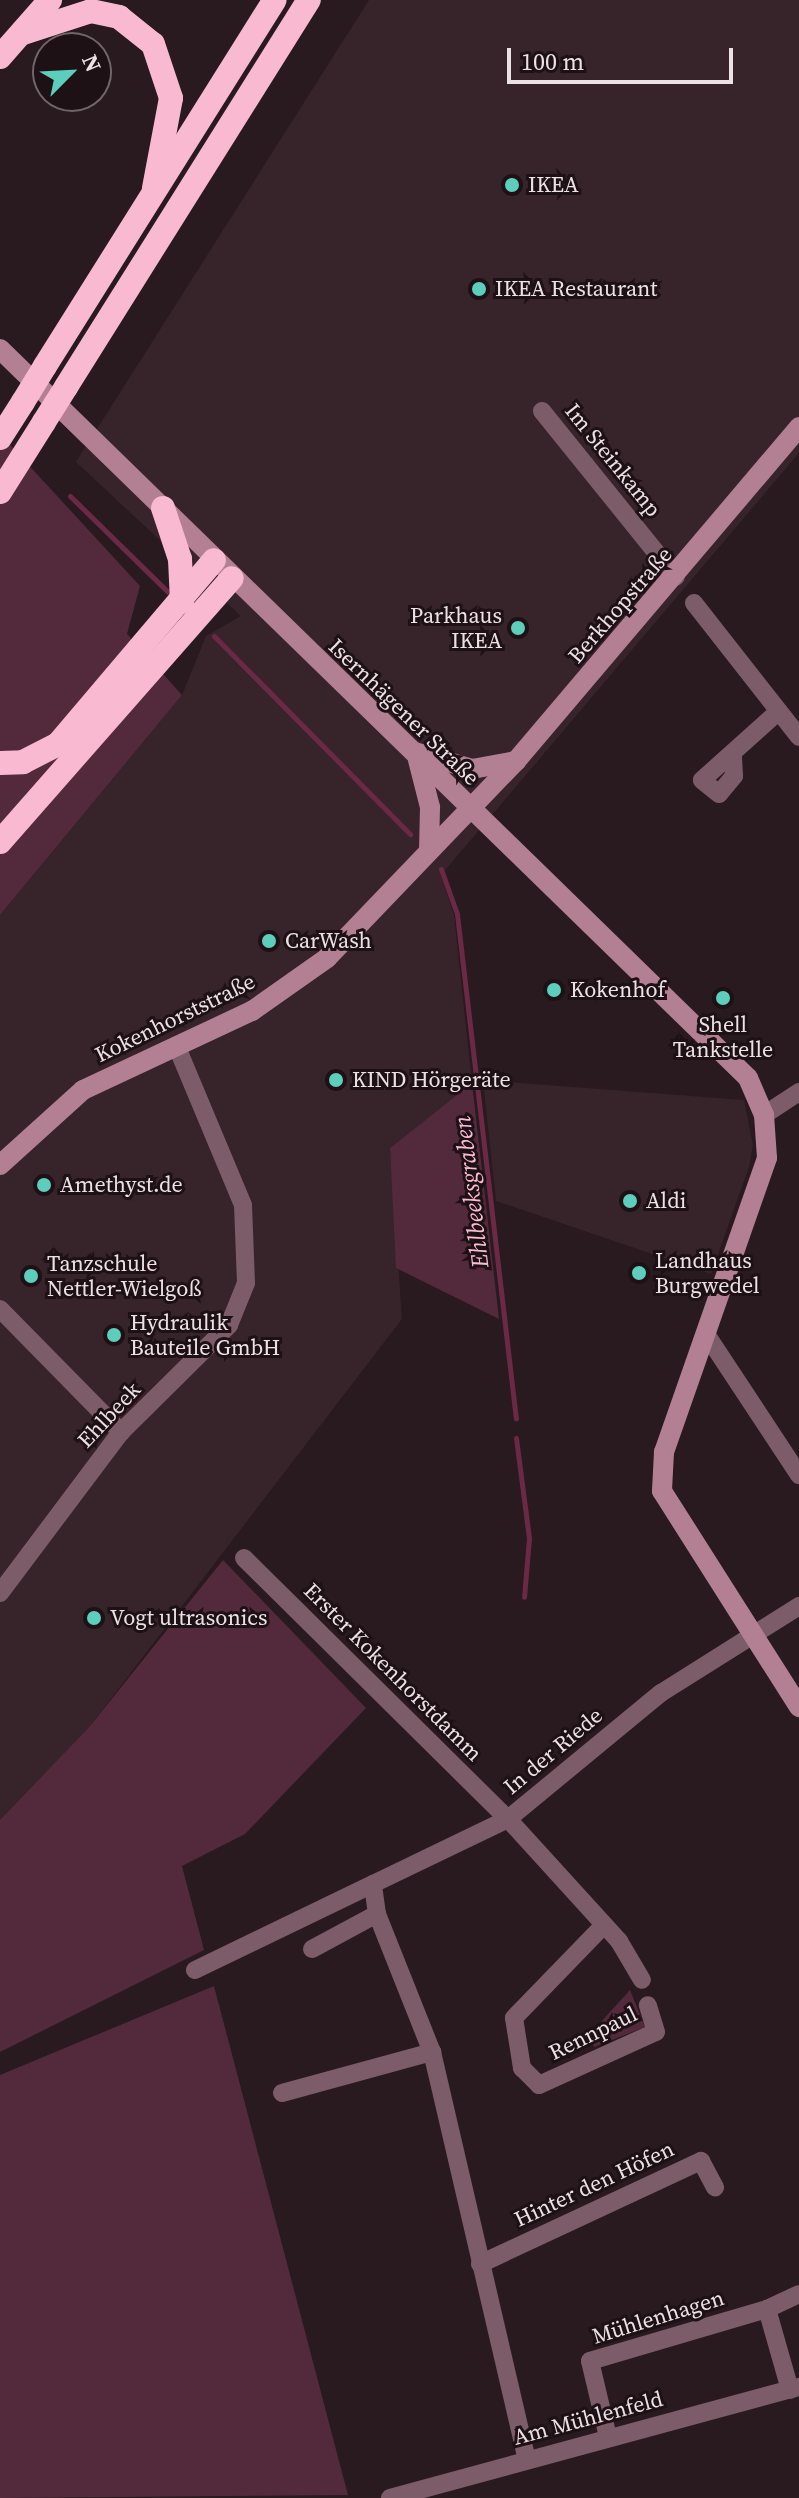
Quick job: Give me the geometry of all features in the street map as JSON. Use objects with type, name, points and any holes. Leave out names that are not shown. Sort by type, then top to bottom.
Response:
[{"type":"highway","points":[[0,57],[50,0]]},
{"type":"highway","points":[[0,438],[275,0]]},
{"type":"highway","points":[[0,492],[309,0]]},
{"type":"highway","points":[[23,33],[91,11],[119,17],[153,44],[171,98],[154,190]]},
{"type":"highway","points":[[163,508],[180,559],[182,602]]},
{"type":"highway","points":[[0,763],[23,762],[58,744],[182,602],[214,560]]},
{"type":"highway","points":[[0,842],[232,578]]},
{"type":"main road","name":"Isernhägener Straße","points":[[0,349],[469,808],[736,1062],[764,1115]]},
{"type":"main road","name":"Berkhopstraße","points":[[469,808],[516,761],[676,577],[799,427]]},
{"type":"main road","points":[[413,753],[472,769],[516,761]]},
{"type":"main road","points":[[413,753],[430,807],[429,851]]},
{"type":"main road","name":"Kokenhorststraße","points":[[0,1165],[83,1090],[252,1011],[307,975],[469,808]]},
{"type":"main road","points":[[764,1115],[767,1158],[664,1452],[662,1491],[799,1707]]},
{"type":"street","name":"Im Steinkamp","points":[[542,411],[676,577]]},
{"type":"street","points":[[694,603],[799,737]]},
{"type":"street","points":[[733,757],[779,711]]},
{"type":"street","name":"Ehlbeek","points":[[0,1593],[121,1432],[212,1345],[246,1283],[243,1205],[176,1045]]},
{"type":"street","points":[[764,1115],[799,1092]]},
{"type":"street","points":[[0,1309],[121,1432]]},
{"type":"street","points":[[706,1334],[799,1475]]},
{"type":"street","name":"Erster Kokenhorstdamm","points":[[244,1558],[508,1819]]},
{"type":"street","name":"In der Riede","points":[[195,1970],[508,1819],[661,1693],[799,1606]]},
{"type":"street","name":"Rennpaul","points":[[508,1819],[603,1926],[642,1980]]},
{"type":"street","points":[[373,1884],[377,1914],[432,2052],[527,2460]]},
{"type":"street","points":[[312,1949],[377,1914]]},
{"type":"street","name":"Rennpaul","points":[[603,1926],[514,2018],[522,2068],[539,2085],[656,2032],[648,2005]]},
{"type":"street","points":[[282,2093],[432,2052]]},
{"type":"street","name":"Hinter den Höfen","points":[[480,2264],[701,2161],[715,2187]]},
{"type":"street","name":"Mühlenhagen","points":[[608,2437],[590,2361],[767,2309],[799,2294]]},
{"type":"street","points":[[767,2309],[795,2388]]},
{"type":"street","name":"Am Mühlenfeld","points":[[390,2498],[411,2495],[608,2437],[795,2388]]},
{"type":"shaded area","points":[[369,0],[799,0],[799,453],[441,875],[454,915],[472,1083],[390,1148],[402,1319],[90,1726],[0,1820],[0,915],[182,695],[206,636],[241,616],[76,462]]},
{"type":"shaded area","points":[[0,434],[140,586],[127,634],[182,695],[0,915]]},
{"type":"shaded area","points":[[483,1080],[744,1100],[753,1145],[749,1167],[711,1274],[496,1201]]},
{"type":"shaded area","points":[[472,1083],[499,1319],[396,1268],[390,1148]]},
{"type":"shaded area","points":[[223,1560],[366,1708],[245,1834],[182,1866],[204,1950],[0,2052],[0,1820],[90,1726]]},
{"type":"shaded area","points":[[214,1986],[348,2495],[0,2498],[0,2075]]},
{"type":"shaded area","points":[[630,1990],[645,2027],[594,2047],[589,2035]]},
{"type":"waterway","name":"Ehlbeeksgraben","points":[[70,496],[168,592]]},
{"type":"waterway","name":"Ehlbeeksgraben","points":[[214,636],[410,834]]},
{"type":"waterway","name":"Ehlbeeksgraben","points":[[441,869],[457,914],[516,1419]]},
{"type":"waterway","name":"Ehlbeeksgraben","points":[[516,1438],[529,1538],[524,1597]]},
{"type":"place","name":"IKEA","points":[[512,185]]},
{"type":"place","name":"IKEA Restaurant","points":[[479,289]]},
{"type":"place","name":"Parkhaus IKEA","points":[[518,628]]},
{"type":"place","name":"CarWash","points":[[269,941]]},
{"type":"place","name":"Kokenhof","points":[[554,990]]},
{"type":"place","name":"Shell Tankstelle","points":[[723,998]]},
{"type":"place","name":"KIND Hörgeräte","points":[[336,1080]]},
{"type":"place","name":"Amethyst.de","points":[[44,1185]]},
{"type":"place","name":"Aldi","points":[[630,1201]]},
{"type":"place","name":"Landhaus Burgwedel","points":[[639,1273]]},
{"type":"place","name":"Tanzschule Nettler-Wielgoß","points":[[31,1276]]},
{"type":"place","name":"Hydraulik Bauteile GmbH","points":[[114,1335]]},
{"type":"place","name":"Vogt ultrasonics","points":[[94,1618]]}]
